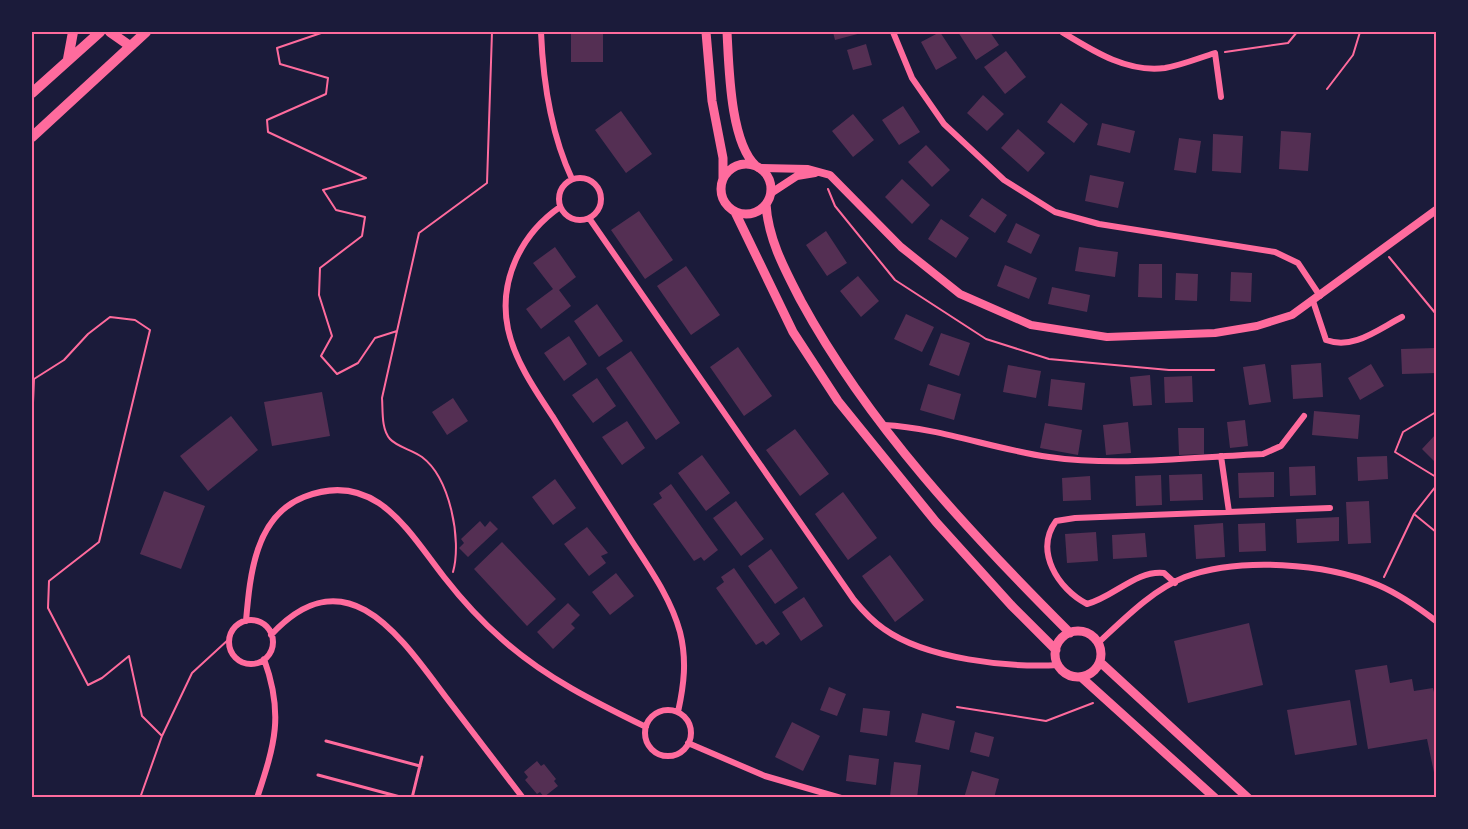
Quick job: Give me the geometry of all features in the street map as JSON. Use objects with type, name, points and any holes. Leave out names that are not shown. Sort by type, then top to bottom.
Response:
[{"type":"main road","points":[[68,59],[73,32]]},
{"type":"main road","points":[[32,93],[100,32]]},
{"type":"main road","points":[[110,32],[130,46]]},
{"type":"main road","points":[[125,32],[130,46]]},
{"type":"main road","points":[[32,137],[146,32]]},
{"type":"main road","points":[[706,32],[712,101],[723,158],[721,187],[724,202],[735,212],[788,323],[838,401],[936,522],[1011,605],[1056,650],[1059,665],[1068,674],[1081,677],[1215,798]]},
{"type":"main road","points":[[728,32],[738,127],[745,151],[768,179],[771,193],[766,204],[756,213],[735,212]]},
{"type":"main road","points":[[722,180],[733,168],[740,165],[758,167]]},
{"type":"main road","points":[[766,204],[771,236],[793,285],[835,357],[884,426],[952,507],[1070,633]]},
{"type":"main road","points":[[1056,650],[1062,639],[1070,633],[1086,633],[1098,643],[1101,652],[1100,662],[1092,672],[1081,677]]},
{"type":"main road","points":[[1100,662],[1248,798]]},
{"type":"street","points":[[541,32],[551,111],[565,164],[572,179]]},
{"type":"street","points":[[893,32],[912,78],[944,124],[1004,180],[1056,212],[1099,224],[1275,252],[1298,263],[1316,299],[1326,340],[1339,345],[1350,344],[1402,317]]},
{"type":"street","points":[[1062,32],[1096,53],[1139,68],[1166,68],[1215,53],[1221,97]]},
{"type":"street","points":[[758,167],[808,169],[830,175],[892,239],[960,294],[1031,325],[1107,337],[1215,333],[1257,326],[1292,315],[1382,247],[1437,210]]},
{"type":"street","points":[[771,193],[797,176],[822,172]]},
{"type":"street","points":[[572,179],[589,180],[600,191],[599,208],[589,218],[580,220],[571,218],[560,207],[561,190],[572,179]]},
{"type":"street","points":[[560,207],[548,215],[527,240],[511,270],[505,307],[508,329],[529,380],[650,570],[671,608],[685,658],[684,685],[678,712]]},
{"type":"street","points":[[589,218],[854,600],[874,621],[898,637],[953,655],[1032,667],[1059,665]]},
{"type":"street","points":[[884,426],[919,427],[988,445],[1094,462],[1263,454],[1281,446],[1304,416]]},
{"type":"street","points":[[1221,456],[1229,512]]},
{"type":"street","points":[[246,621],[251,581],[260,540],[269,524],[282,510],[296,500],[313,493],[331,490],[350,492],[369,498],[387,508],[405,523],[449,584],[502,639],[543,672],[588,699],[646,727]]},
{"type":"street","points":[[1174,583],[1164,573],[1152,572],[1102,600],[1087,603],[1072,597],[1049,562],[1046,544],[1050,529],[1056,521],[1075,518],[1330,508]]},
{"type":"street","points":[[1098,643],[1139,606],[1174,583],[1211,570],[1246,565],[1323,570],[1380,586],[1437,621]]},
{"type":"street","points":[[271,634],[292,615],[316,604],[344,603],[373,614],[402,640],[523,798]]},
{"type":"street","points":[[246,621],[260,622],[271,634],[271,648],[264,659],[251,664],[238,660],[232,653],[229,639],[235,627],[246,621]]},
{"type":"street","points":[[257,798],[272,754],[277,720],[274,689],[264,659]]},
{"type":"street","points":[[667,710],[678,712],[689,725],[688,742],[676,754],[658,753],[647,741],[646,727],[657,713],[667,710]]},
{"type":"street","points":[[688,742],[765,776],[841,798]]},
{"type":"lane","points":[[326,741],[420,766]]},
{"type":"lane","points":[[412,798],[422,758]]},
{"type":"lane","points":[[318,775],[404,798]]},
{"type":"path","points":[[324,32],[277,48],[280,64],[328,78],[326,94],[267,120],[268,132],[366,178],[323,190],[336,210],[365,217],[362,236],[320,268],[319,295],[333,336],[321,356],[337,374],[358,363],[375,338],[397,331]]},
{"type":"path","points":[[449,584],[455,564],[455,536],[447,493],[440,476],[423,457],[389,439],[383,422],[382,398],[419,232],[487,183],[492,32]]},
{"type":"path","points":[[1215,53],[1252,50],[1288,43],[1297,32]]},
{"type":"path","points":[[1327,89],[1353,55],[1360,32]]},
{"type":"path","points":[[1382,247],[1437,314]]},
{"type":"path","points":[[32,426],[34,379],[64,360],[88,334],[110,317],[135,320],[150,330],[99,542],[50,581],[48,608],[88,685],[102,678],[129,656],[142,716],[162,736]]},
{"type":"path","points":[[1437,412],[1403,432],[1395,452],[1437,477]]},
{"type":"path","points":[[1380,586],[1414,514],[1437,486]]},
{"type":"path","points":[[1414,514],[1437,532]]},
{"type":"path","points":[[140,798],[162,736],[192,673],[229,639]]},
{"type":"path","points":[[957,707],[1046,721],[1104,698]]},
{"type":"building","points":[[571,32],[603,32],[603,62],[571,62]]},
{"type":"building","points":[[833,32],[865,32],[835,40]]},
{"type":"building","points":[[940,32],[957,58],[936,70],[921,42]]},
{"type":"building","points":[[958,32],[990,32],[999,45],[976,60]]},
{"type":"building","points":[[866,44],[872,65],[853,70],[847,50]]},
{"type":"building","points":[[1006,51],[1026,77],[1005,94],[984,67]]},
{"type":"building","points":[[983,95],[1004,114],[987,131],[967,113]]},
{"type":"building","points":[[1061,103],[1088,124],[1074,143],[1047,122]]},
{"type":"building","points":[[903,106],[920,132],[899,145],[882,120]]},
{"type":"building","points":[[621,111],[652,154],[626,173],[595,130]]},
{"type":"building","points":[[853,114],[874,140],[853,157],[832,131]]},
{"type":"building","points":[[1102,123],[1135,131],[1130,153],[1097,145]]},
{"type":"building","points":[[1018,129],[1045,153],[1028,172],[1001,148]]},
{"type":"building","points":[[1281,131],[1311,133],[1308,171],[1279,169]]},
{"type":"building","points":[[1213,134],[1243,136],[1241,173],[1212,171]]},
{"type":"building","points":[[1179,138],[1201,141],[1196,173],[1174,170]]},
{"type":"building","points":[[926,145],[950,170],[932,187],[908,162]]},
{"type":"building","points":[[1090,175],[1124,182],[1118,208],[1085,201]]},
{"type":"building","points":[[902,179],[930,205],[912,224],[885,197]]},
{"type":"building","points":[[982,198],[1007,215],[995,233],[969,216]]},
{"type":"building","points":[[639,211],[673,260],[645,279],[611,230]]},
{"type":"building","points":[[941,219],[969,238],[956,258],[928,239]]},
{"type":"building","points":[[1016,223],[1040,235],[1031,254],[1007,242]]},
{"type":"building","points":[[826,231],[847,263],[827,276],[806,245]]},
{"type":"building","points":[[555,247],[576,277],[559,290],[571,306],[541,329],[526,309],[553,289],[533,263]]},
{"type":"building","points":[[1079,247],[1118,252],[1115,277],[1075,271]]},
{"type":"building","points":[[1139,264],[1162,264],[1162,298],[1138,297]]},
{"type":"building","points":[[1005,265],[1037,278],[1029,299],[997,286]]},
{"type":"building","points":[[686,266],[720,315],[691,335],[657,286]]},
{"type":"building","points":[[1231,272],[1252,273],[1251,302],[1230,301]]},
{"type":"building","points":[[1176,273],[1198,274],[1197,301],[1175,300]]},
{"type":"building","points":[[858,276],[879,301],[861,317],[840,291]]},
{"type":"building","points":[[1052,287],[1090,295],[1087,312],[1048,304]]},
{"type":"building","points":[[597,304],[623,341],[599,357],[574,321]]},
{"type":"building","points":[[906,314],[934,327],[922,352],[894,339]]},
{"type":"building","points":[[941,333],[970,343],[959,376],[929,365]]},
{"type":"building","points":[[569,336],[587,364],[564,381],[544,353]]},
{"type":"building","points":[[738,347],[772,396],[744,416],[710,367]]},
{"type":"building","points":[[1436,348],[1436,373],[1402,374],[1401,349]]},
{"type":"building","points":[[631,351],[680,423],[656,440],[606,368]]},
{"type":"building","points":[[1321,363],[1323,397],[1293,399],[1291,365]]},
{"type":"building","points":[[1265,364],[1271,402],[1249,405],[1243,367]]},
{"type":"building","points":[[1371,364],[1384,386],[1360,400],[1348,378]]},
{"type":"building","points":[[1008,365],[1041,371],[1036,398],[1003,392]]},
{"type":"building","points":[[1150,375],[1152,405],[1133,406],[1130,377]]},
{"type":"building","points":[[1192,376],[1193,402],[1165,403],[1164,377]]},
{"type":"building","points":[[597,378],[616,406],[593,423],[572,395]]},
{"type":"building","points":[[1051,379],[1085,383],[1082,410],[1048,406]]},
{"type":"building","points":[[928,384],[961,394],[954,420],[920,410]]},
{"type":"building","points":[[322,392],[330,436],[272,446],[264,402]]},
{"type":"building","points":[[453,398],[468,421],[447,435],[432,412]]},
{"type":"building","points":[[1314,411],[1360,415],[1358,439],[1312,435]]},
{"type":"building","points":[[231,416],[258,450],[208,491],[180,456]]},
{"type":"building","points":[[1245,420],[1248,446],[1230,448],[1227,422]]},
{"type":"building","points":[[627,421],[645,448],[622,465],[602,437]]},
{"type":"building","points":[[1128,422],[1131,453],[1106,455],[1103,425]]},
{"type":"building","points":[[1045,423],[1082,430],[1078,455],[1040,448]]},
{"type":"building","points":[[1178,428],[1204,428],[1204,454],[1179,455]]},
{"type":"building","points":[[795,429],[829,474],[800,496],[766,450]]},
{"type":"building","points":[[1436,434],[1436,463],[1422,449]]},
{"type":"building","points":[[702,455],[730,493],[706,511],[678,473]]},
{"type":"building","points":[[1387,456],[1388,479],[1358,481],[1357,457]]},
{"type":"building","points":[[1315,466],[1316,495],[1290,496],[1289,467]]},
{"type":"building","points":[[1274,472],[1274,497],[1239,498],[1238,473]]},
{"type":"building","points":[[1202,474],[1203,500],[1170,501],[1169,475]]},
{"type":"building","points":[[1161,475],[1162,505],[1136,506],[1135,476]]},
{"type":"building","points":[[1090,476],[1091,500],[1063,501],[1062,478]]},
{"type":"building","points":[[555,479],[576,508],[553,525],[532,497]]},
{"type":"building","points":[[671,484],[718,550],[704,561],[701,557],[694,561],[653,504],[662,498],[659,493]]},
{"type":"building","points":[[164,491],[205,506],[181,569],[140,554]]},
{"type":"building","points":[[843,492],[877,538],[848,560],[815,514]]},
{"type":"building","points":[[736,501],[764,539],[741,556],[713,518]]},
{"type":"building","points":[[1369,501],[1371,543],[1348,544],[1346,502]]},
{"type":"building","points":[[1339,517],[1339,541],[1297,543],[1296,519]]},
{"type":"building","points":[[480,521],[485,527],[490,521],[498,529],[468,557],[459,548],[464,543],[461,539]]},
{"type":"building","points":[[1223,523],[1225,557],[1196,559],[1194,525]]},
{"type":"building","points":[[1265,523],[1266,551],[1239,552],[1238,524]]},
{"type":"building","points":[[587,527],[608,553],[601,556],[606,563],[589,576],[564,544]]},
{"type":"building","points":[[1096,532],[1098,561],[1067,563],[1065,534]]},
{"type":"building","points":[[1145,533],[1147,557],[1113,559],[1112,535]]},
{"type":"building","points":[[502,542],[556,599],[527,626],[474,569]]},
{"type":"building","points":[[771,549],[798,588],[775,604],[748,566]]},
{"type":"building","points":[[890,555],[924,600],[895,622],[862,576]]},
{"type":"building","points":[[734,568],[780,634],[766,645],[763,641],[756,645],[716,588],[724,582],[721,577]]},
{"type":"building","points":[[616,573],[634,596],[610,615],[592,592]]},
{"type":"building","points":[[804,597],[823,626],[801,641],[782,612]]},
{"type":"building","points":[[568,603],[580,615],[571,624],[575,628],[553,649],[537,632]]},
{"type":"building","points":[[1249,623],[1263,685],[1188,703],[1174,641]]},
{"type":"building","points":[[1387,665],[1390,683],[1412,679],[1414,691],[1433,688],[1436,701],[1436,782],[1427,739],[1368,749],[1355,670]]},
{"type":"building","points":[[829,687],[846,694],[837,716],[820,710]]},
{"type":"building","points":[[1350,700],[1357,745],[1295,755],[1287,710]]},
{"type":"building","points":[[863,708],[890,711],[887,736],[860,732]]},
{"type":"building","points":[[922,713],[955,721],[949,750],[915,742]]},
{"type":"building","points":[[792,722],[820,736],[803,771],[775,757]]},
{"type":"building","points":[[975,732],[994,737],[989,757],[970,752]]},
{"type":"building","points":[[849,755],[879,759],[876,785],[846,781]]},
{"type":"building","points":[[537,761],[541,766],[544,764],[556,779],[554,781],[558,786],[544,797],[540,792],[537,794],[525,780],[528,777],[524,772]]},
{"type":"building","points":[[894,762],[921,765],[917,798],[890,796]]},
{"type":"building","points":[[972,771],[999,779],[994,798],[964,798]]}]
